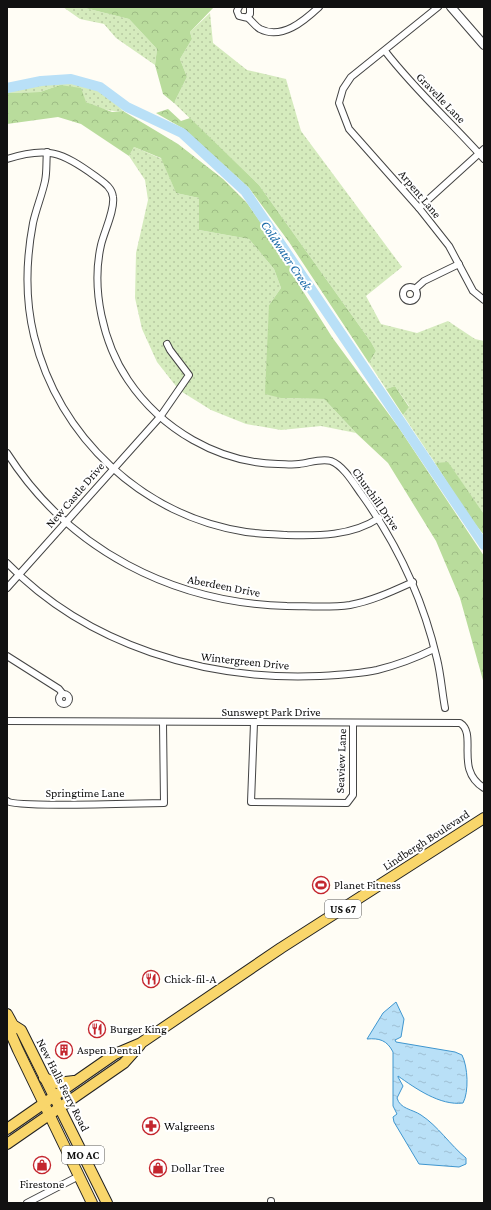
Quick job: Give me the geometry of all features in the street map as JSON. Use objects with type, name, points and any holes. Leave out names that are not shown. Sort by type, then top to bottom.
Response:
[{"type":"main road","name":"Lindbergh Boulevard","points":[[76,1081],[116,1054],[141,1043],[275,952],[484,818]]},
{"type":"main road","name":"New Halls Ferry Road","points":[[7,1014],[13,1025],[21,1030],[107,1203]]},
{"type":"main road","name":"New Halls Ferry Road","points":[[13,1025],[11,1034],[48,1115],[92,1203]]},
{"type":"main road","name":"Lindbergh Boulevard","points":[[7,1144],[124,1063],[141,1043]]},
{"type":"main road","points":[[44,1078],[57,1084],[76,1081]]},
{"type":"main road","name":"US 67","points":[[7,1129],[76,1081]]},
{"type":"street","points":[[238,7],[237,11],[239,16],[246,17],[260,29],[280,31],[290,28],[308,17],[319,7]]},
{"type":"street","points":[[246,17],[250,14],[250,7]]},
{"type":"street","points":[[385,51],[438,7]]},
{"type":"street","points":[[451,7],[484,45]]},
{"type":"street","name":"Arpent Lane","points":[[385,51],[346,82],[339,103],[350,129],[419,208],[449,246],[473,291],[484,300]]},
{"type":"street","name":"Gravelle Lane","points":[[385,51],[416,89],[482,151],[484,159]]},
{"type":"street","points":[[419,208],[482,151]]},
{"type":"street","points":[[7,159],[33,153],[47,152],[46,180],[36,212],[28,269],[29,306],[34,336],[46,373],[65,412],[94,451],[112,469],[143,492],[182,513],[214,525],[245,532],[298,535],[329,534],[360,528],[379,518]]},
{"type":"street","name":"Churchill Drive","points":[[47,152],[70,159],[105,184],[112,193],[113,205],[106,224],[99,260],[98,288],[102,315],[113,351],[128,380],[160,417],[175,429],[200,444],[231,457],[269,464],[296,465],[323,460],[331,461],[352,480],[379,518],[412,582],[426,618],[434,649],[445,708]]},
{"type":"street","points":[[415,289],[424,281],[459,264]]},
{"type":"street","name":"New Castle Drive","points":[[7,588],[160,417],[189,375],[167,344]]},
{"type":"street","name":"Aberdeen Drive","points":[[7,453],[33,488],[66,522],[98,548],[140,572],[180,589],[228,600],[262,605],[350,605],[376,597],[412,582]]},
{"type":"street","name":"Wintergreen Drive","points":[[7,563],[19,575],[60,606],[106,634],[149,652],[199,668],[252,675],[290,677],[337,676],[377,670],[401,664],[434,649]]},
{"type":"street","points":[[7,656],[63,694]]},
{"type":"street","name":"Sunswept Park Drive","points":[[7,722],[460,723],[466,730],[468,748],[467,766],[471,776],[477,784],[484,788]]},
{"type":"street","name":"Springtime Lane","points":[[7,801],[14,804],[164,803],[163,723]]},
{"type":"street","name":"Seaview Lane","points":[[254,723],[252,802],[347,803],[353,795],[353,723]]},
{"type":"street","points":[[28,1203],[79,1176]]},
{"type":"green space","points":[[63,7],[81,7],[129,19],[157,49],[155,65],[116,38],[104,24],[80,19]]},
{"type":"green space","points":[[81,7],[214,7],[190,32],[192,39],[180,59],[187,77],[174,103],[163,94],[155,65],[157,49],[129,19]]},
{"type":"green space","points":[[210,13],[213,43],[247,70],[286,79],[301,131],[402,267],[366,296],[381,324],[417,333],[448,321],[475,339],[484,341],[484,514],[448,463],[435,463],[403,415],[409,406],[395,386],[386,389],[369,363],[376,351],[371,342],[259,185],[174,103],[187,77],[180,59],[192,39],[190,32]]},
{"type":"green space","points":[[62,81],[79,84],[96,90],[110,98],[123,111],[106,110],[90,104],[60,85],[40,92],[7,93],[32,84]]},
{"type":"green space","points":[[60,85],[81,88],[86,102],[112,112],[123,111],[178,144],[223,179],[247,203],[288,261],[294,277],[332,337],[399,428],[484,556],[484,684],[460,598],[436,541],[388,463],[356,433],[324,399],[281,398],[265,394],[269,305],[281,288],[274,269],[249,239],[199,230],[199,198],[176,193],[161,158],[134,147],[129,156],[81,124],[58,117],[7,124],[7,93],[40,92]]},
{"type":"green space","points":[[168,109],[181,121],[190,118],[259,185],[371,342],[376,351],[369,363],[289,242],[249,188],[184,129],[156,113]]},
{"type":"green space","points":[[134,147],[162,159],[176,193],[199,198],[199,230],[249,239],[274,269],[281,288],[269,305],[281,398],[324,399],[356,433],[321,426],[281,430],[246,424],[211,410],[179,390],[157,362],[142,329],[135,298],[136,253],[148,200],[145,180],[129,156]]},
{"type":"green space","points":[[395,386],[409,407],[403,415],[386,389]]},
{"type":"green space","points":[[448,462],[484,514],[484,535],[467,514],[435,463]]},
{"type":"water","points":[[396,1002],[404,1019],[401,1037],[395,1040],[396,1042],[455,1052],[462,1055],[464,1060],[467,1073],[467,1086],[463,1103],[446,1102],[437,1099],[420,1091],[398,1076],[403,1086],[397,1098],[399,1102],[404,1107],[427,1119],[466,1158],[466,1164],[459,1167],[419,1164],[394,1122],[393,1117],[397,1114],[393,1106],[393,1052],[385,1042],[375,1039],[367,1039],[383,1013]]},
{"type":"waterway","name":"Coldwater Creek","points":[[7,88],[41,81],[71,79],[100,87],[127,107],[182,133],[245,191],[484,545]]},
{"type":"place","name":"Planet Fitness","points":[[321,885]]},
{"type":"place","name":"Chick-fil-A","points":[[151,979]]},
{"type":"place","name":"Burger King","points":[[97,1029]]},
{"type":"place","name":"Aspen Dental","points":[[64,1050]]},
{"type":"place","name":"Walgreens","points":[[151,1126]]},
{"type":"place","name":"Firestone","points":[[42,1165]]},
{"type":"place","name":"Dollar Tree","points":[[158,1168]]}]
